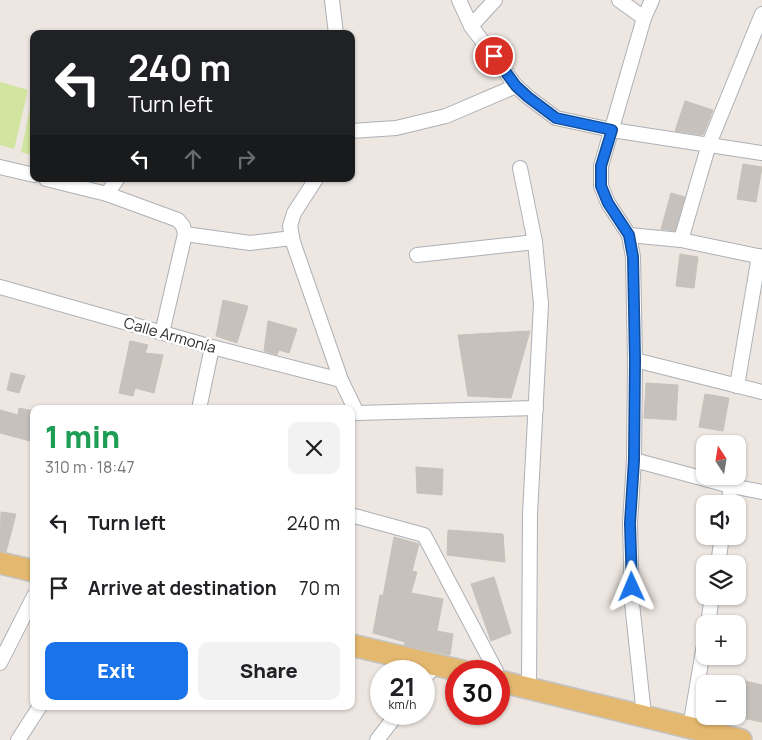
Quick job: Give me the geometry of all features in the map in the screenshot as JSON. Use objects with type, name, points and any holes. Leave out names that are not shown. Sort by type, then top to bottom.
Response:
[{"type":"main road","points":[[0,563],[30,570]]},
{"type":"main road","points":[[355,646],[395,660]]},
{"type":"main road","points":[[510,681],[529,688],[741,740]]},
{"type":"street","points":[[332,0],[336,30]]},
{"type":"street","points":[[460,0],[471,26],[516,86],[556,118],[612,130],[762,153]]},
{"type":"street","points":[[471,26],[496,0]]},
{"type":"street","points":[[618,0],[644,18]]},
{"type":"street","points":[[644,715],[632,604],[630,523],[634,460],[633,257],[629,235],[608,203],[601,186],[601,166],[644,18],[652,0]]},
{"type":"street","points":[[681,240],[709,144],[762,14]]},
{"type":"street","points":[[355,131],[396,128],[446,116],[516,86]]},
{"type":"street","points":[[0,167],[30,175]]},
{"type":"street","points":[[520,168],[535,242],[541,304],[530,514],[529,688]]},
{"type":"street","points":[[58,182],[107,194],[178,220],[183,226],[185,234],[162,333]]},
{"type":"street","points":[[107,194],[115,182]]},
{"type":"street","points":[[314,182],[294,213],[290,226],[292,238],[341,380],[353,405]]},
{"type":"street","points":[[185,234],[250,243],[292,238]]},
{"type":"street","points":[[629,235],[681,240],[761,256],[737,386]]},
{"type":"street","points":[[417,255],[535,242]]},
{"type":"street","name":"Calle Armonía","points":[[0,287],[212,347],[341,380]]},
{"type":"street","points":[[200,405],[212,347]]},
{"type":"street","points":[[635,360],[762,392]]},
{"type":"street","points":[[355,409],[357,413],[536,408]]},
{"type":"street","points":[[634,460],[731,486],[762,492]]},
{"type":"street","points":[[730,495],[731,486]]},
{"type":"street","points":[[355,516],[424,535],[490,660]]},
{"type":"street","points":[[0,663],[30,604]]},
{"type":"street","points":[[690,727],[701,665]]},
{"type":"street","points":[[18,740],[37,710]]},
{"type":"street","points":[[377,740],[389,725]]},
{"type":"green space","points":[[0,82],[28,90],[14,149],[0,145]]},
{"type":"green space","points":[[30,108],[30,155],[21,152]]},
{"type":"building","points":[[685,101],[713,110],[703,135],[675,131]]},
{"type":"building","points":[[743,164],[762,167],[756,202],[737,199]]},
{"type":"building","points":[[671,193],[685,197],[675,231],[661,229]]},
{"type":"building","points":[[680,254],[698,257],[694,288],[676,286]]},
{"type":"building","points":[[223,300],[248,306],[237,343],[216,336]]},
{"type":"building","points":[[268,321],[297,329],[289,353],[279,350],[277,355],[264,351]]},
{"type":"building","points":[[530,331],[511,398],[468,396],[458,335]]},
{"type":"building","points":[[130,341],[148,345],[145,353],[163,355],[154,393],[135,388],[133,396],[119,393]]},
{"type":"building","points":[[11,373],[25,376],[19,393],[7,390]]},
{"type":"building","points":[[646,383],[678,385],[676,420],[644,418]]},
{"type":"building","points":[[705,394],[729,398],[723,431],[699,427]]},
{"type":"building","points":[[19,408],[30,410],[30,441],[0,433],[0,410],[18,415]]},
{"type":"building","points":[[416,467],[443,469],[442,495],[417,493]]},
{"type":"building","points":[[1,512],[16,514],[6,552],[0,551]]},
{"type":"building","points":[[448,530],[503,534],[505,562],[447,555]]},
{"type":"building","points":[[394,537],[419,544],[412,571],[417,572],[411,593],[443,599],[437,631],[453,634],[450,655],[404,645],[405,642],[373,633],[380,595],[383,596]]},
{"type":"building","points":[[494,577],[511,633],[491,641],[471,584]]},
{"type":"building","points":[[746,681],[762,685],[762,722],[746,719]]},
{"type":"route","points":[[494,56],[516,86],[556,118],[612,130],[601,166],[601,186],[608,203],[629,235],[633,257],[635,360],[634,460],[630,523],[632,587]]}]
